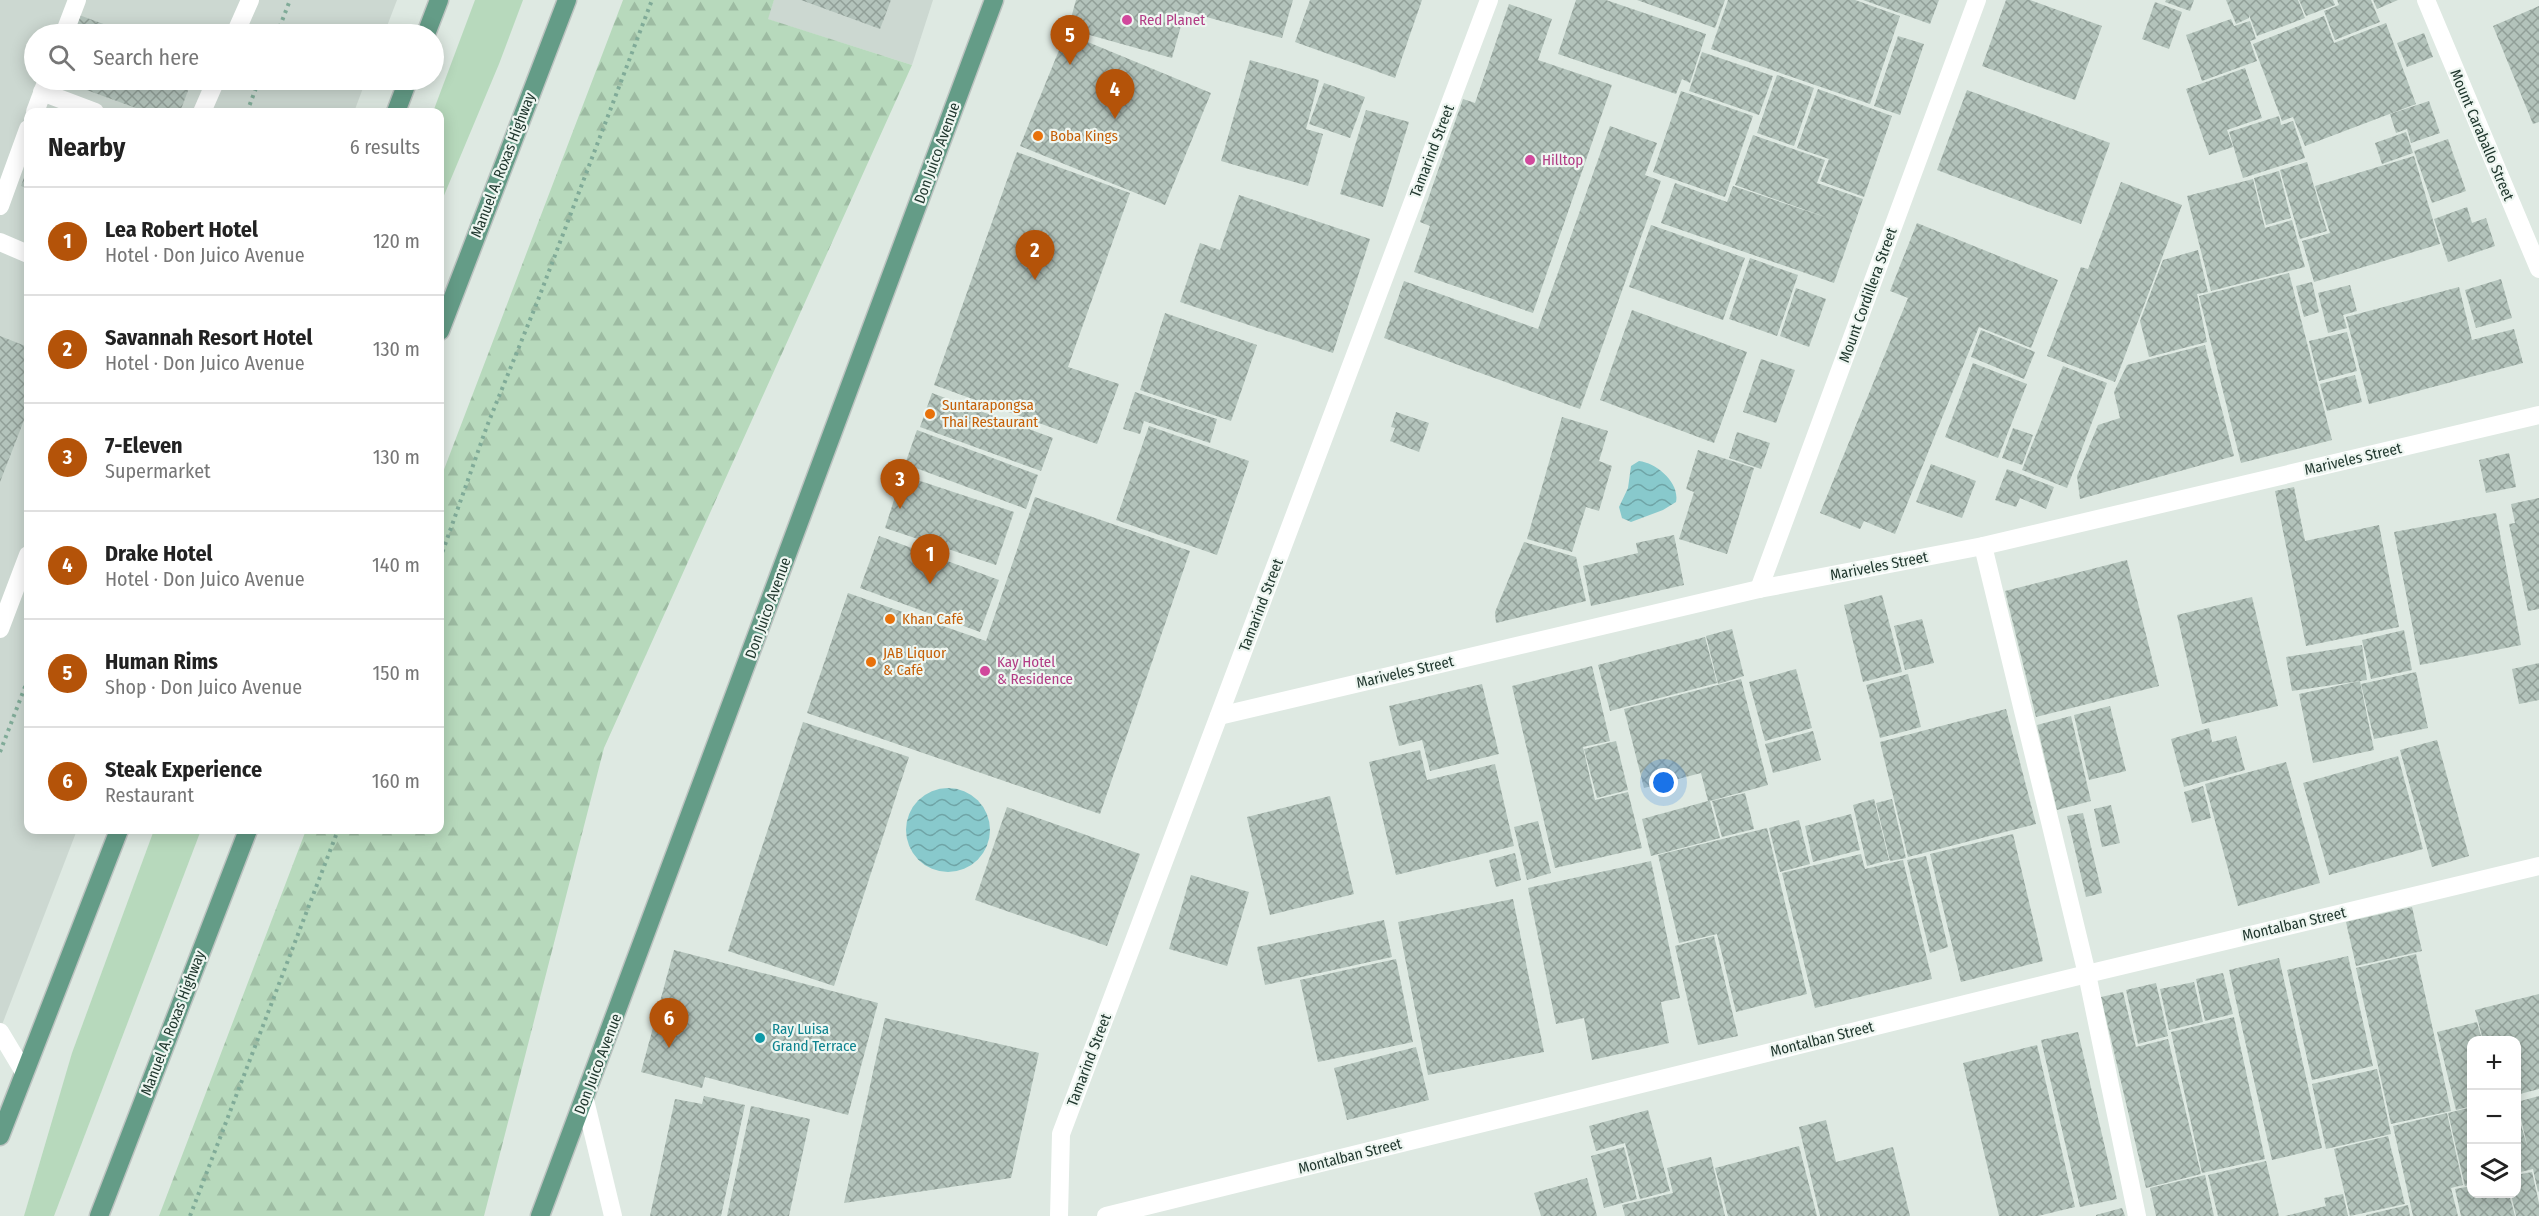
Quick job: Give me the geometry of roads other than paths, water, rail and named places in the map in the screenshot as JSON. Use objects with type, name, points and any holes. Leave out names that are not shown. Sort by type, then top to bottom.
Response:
[{"type":"main road","points":[[430,24],[439,0]]},
{"type":"main road","name":"Manuel A. Roxas Highway","points":[[444,321],[567,0]]},
{"type":"main road","name":"Don Juico Avenue","points":[[540,1216],[994,0]]},
{"type":"main road","points":[[398,108],[404,90]]},
{"type":"main road","points":[[0,1136],[117,834]]},
{"type":"main road","name":"Manuel A. Roxas Highway","points":[[99,1216],[246,834]]},
{"type":"street","points":[[68,24],[77,0]]},
{"type":"street","points":[[239,24],[250,0]]},
{"type":"street","name":"Tamarind Street","points":[[1059,1216],[1061,1134],[1490,0]]},
{"type":"street","name":"Mount Cordillera Street","points":[[1760,589],[1977,0]]},
{"type":"street","name":"Mount Caraballo Street","points":[[2426,0],[2539,269]]},
{"type":"street","points":[[37,108],[43,90]]},
{"type":"street","points":[[53,90],[87,108]]},
{"type":"street","points":[[204,108],[212,90]]},
{"type":"street","points":[[0,206],[24,140]]},
{"type":"street","points":[[0,243],[24,252]]},
{"type":"street","name":"Mariveles Street","points":[[1219,716],[1760,589],[1983,546],[2539,415]]},
{"type":"street","points":[[1983,546],[2087,974],[2137,1216]]},
{"type":"street","points":[[0,629],[24,566]]},
{"type":"street","name":"Montalban Street","points":[[1106,1216],[2087,974],[2539,866]]},
{"type":"street","points":[[0,1032],[24,1072]]},
{"type":"street","points":[[585,1100],[613,1216]]},
{"type":"water","points":[[1639,461],[1653,466],[1666,475],[1674,488],[1676,502],[1663,510],[1631,522],[1622,518],[1619,507],[1628,488],[1631,466]]},
{"type":"water","points":[[948,788],[964,791],[978,800],[987,814],[990,830],[987,846],[978,860],[964,869],[948,872],[932,869],[918,860],[909,846],[906,830],[909,814],[918,800],[932,791]]},
{"type":"place","name":"Red Planet","points":[[1127,20]]},
{"type":"place","name":"Human Rims","points":[[1070,65]]},
{"type":"place","name":"Drake Hotel","points":[[1115,119]]},
{"type":"place","name":"Boba Kings","points":[[1038,136]]},
{"type":"place","name":"Hilltop","points":[[1530,160]]},
{"type":"place","name":"Savannah Resort Hotel","points":[[1035,280]]},
{"type":"place","name":"Suntarapongsa Thai Restaurant","points":[[930,414]]},
{"type":"place","name":"7-Eleven","points":[[900,509]]},
{"type":"place","name":"Lea Robert Hotel","points":[[930,584]]},
{"type":"place","name":"Khan Café","points":[[890,619]]},
{"type":"place","name":"JAB Liquor & Café","points":[[871,662]]},
{"type":"place","name":"Kay Hotel & Residence","points":[[985,671]]},
{"type":"place","name":"Ray Luisa Grand Terrace","points":[[760,1038]]},
{"type":"place","name":"Steak Experience","points":[[669,1048]]}]
